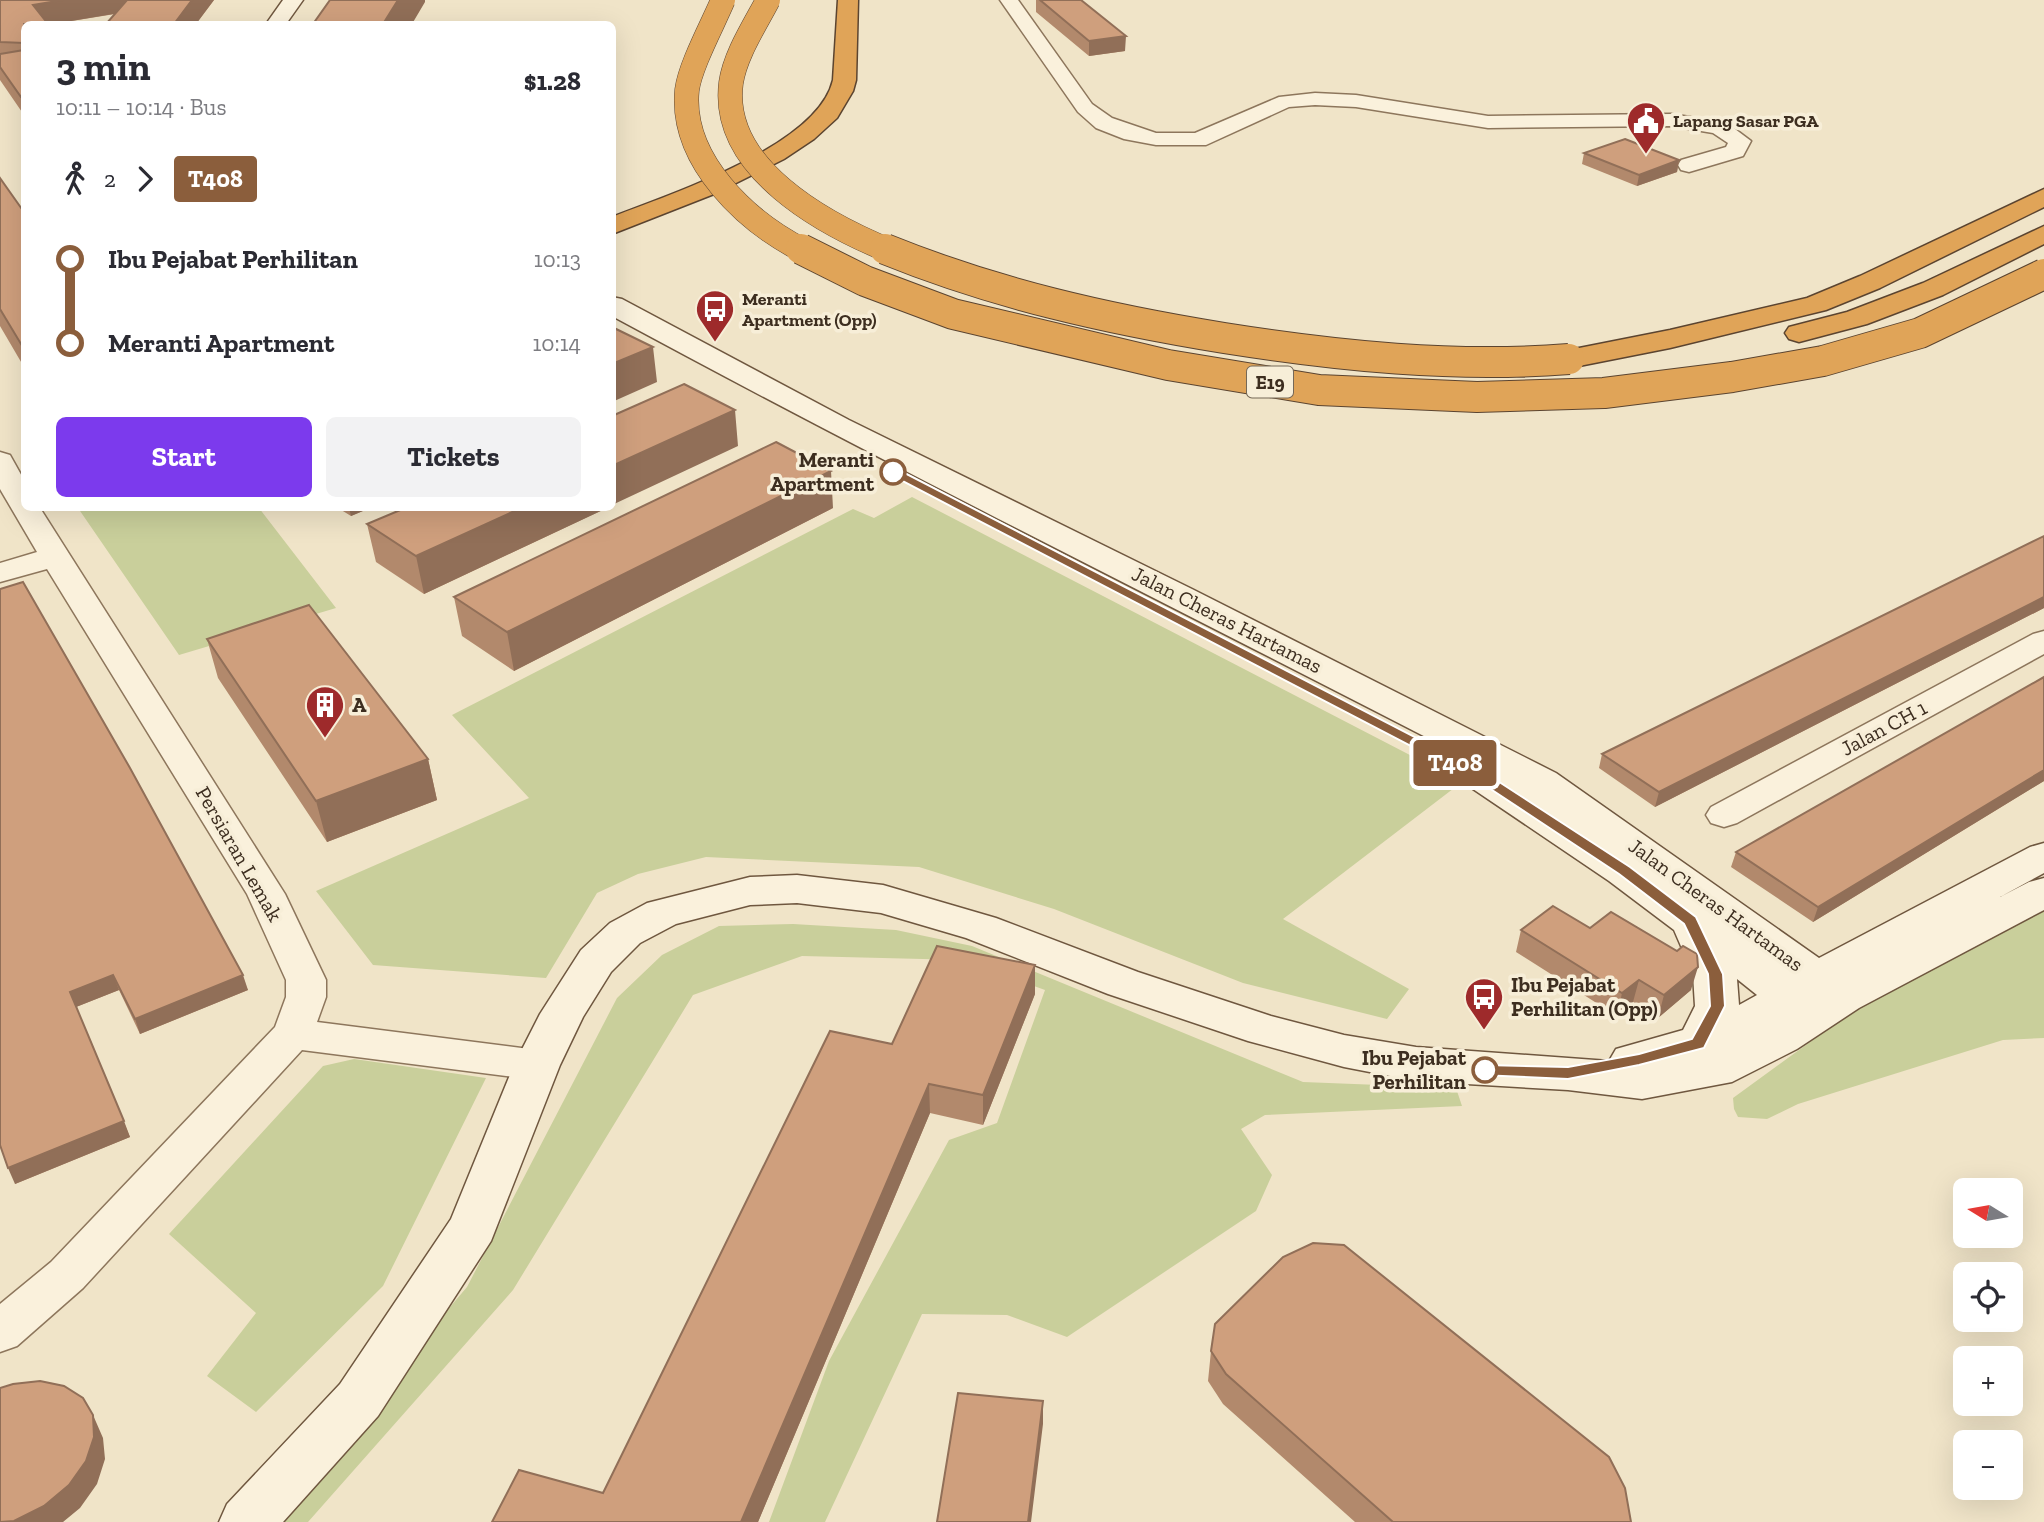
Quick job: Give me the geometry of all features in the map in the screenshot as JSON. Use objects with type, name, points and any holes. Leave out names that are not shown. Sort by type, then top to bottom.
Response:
[{"type":"highway","name":"E19","points":[[723,0],[687,89],[689,132],[712,172],[745,214],[797,247],[865,281],[953,314],[1168,365],[1319,390],[1477,397],[1604,393],[1732,377],[1823,361],[1920,333],[2044,274]]},
{"type":"highway","name":"E19","points":[[768,0],[744,47],[731,82],[731,116],[748,154],[789,196],[854,236],[939,271],[1039,302],[1153,326],[1308,351],[1516,363],[1569,359],[1627,361],[1752,345],[1857,318],[1933,289],[2044,234]]},
{"type":"highway","points":[[616,224],[741,171],[786,149],[815,128],[832,110],[842,91],[848,0]]},
{"type":"highway","points":[[1569,359],[1670,340],[1816,304],[1870,282],[2044,197]]},
{"type":"street","points":[[257,21],[272,0]]},
{"type":"street","points":[[278,21],[293,0]]},
{"type":"street","points":[[1009,0],[1085,108],[1104,122],[1132,134],[1156,139],[1198,140],[1286,101],[1315,99],[1356,101],[1488,122],[1671,120],[1719,128],[1740,141],[1735,150],[1689,165]]},
{"type":"street","name":"Jalan Cheras Hartamas","points":[[616,307],[1169,603]]},
{"type":"street","name":"Jalan Cheras Hartamas","points":[[616,327],[1169,603],[1542,782],[1637,864],[1816,997]]},
{"type":"street","name":"Persiaran Lemak","points":[[0,461],[21,500]]},
{"type":"street","name":"Persiaran Lemak","points":[[0,1332],[66,1275],[293,1034],[306,998],[306,979],[266,894],[27,511]]},
{"type":"street","points":[[0,573],[54,557]]},
{"type":"street","name":"Jalan CH 1","points":[[1724,815],[2044,641]]},
{"type":"street","name":"Jalan Cheras Hartamas","points":[[1816,997],[2044,856]]},
{"type":"street","name":"Jalan Cheras Hartamas","points":[[1637,864],[1690,921],[1816,997]]},
{"type":"street","points":[[247,1522],[359,1399],[473,1227],[537,1065],[562,1014],[596,961],[625,933],[662,913],[705,900],[750,891],[797,889],[883,900],[981,928],[1123,983],[1264,1030],[1344,1051],[1444,1066],[1568,1073],[1642,1082],[1716,1069],[1781,1038],[1816,997]]},
{"type":"street","points":[[1568,1073],[1698,1044],[1816,997],[2044,892]]},
{"type":"street","points":[[1690,921],[1716,974],[1717,1006],[1698,1044]]},
{"type":"street","points":[[293,1034],[537,1065]]},
{"type":"green space","points":[[912,497],[1462,782],[1283,919],[1409,989],[1387,1019],[1243,983],[1054,909],[919,867],[706,857],[638,874],[597,893],[546,978],[373,965],[316,891],[529,798],[452,715],[853,509],[874,518]]},
{"type":"green space","points":[[80,511],[261,511],[336,608],[179,655]]},
{"type":"green space","points":[[2044,906],[2044,1038],[2003,1040],[1798,1104],[1767,1119],[1738,1117],[1733,1098],[1872,997]]},
{"type":"green space","points":[[793,924],[896,930],[972,946],[1303,1082],[1456,1088],[1462,1106],[1265,1115],[1241,1129],[1272,1175],[1256,1211],[1067,1337],[1007,1315],[922,1314],[825,1522],[769,1522],[829,1361],[949,1140],[997,1123],[1045,990],[963,960],[802,956],[693,995],[513,1290],[308,1522],[268,1522],[467,1287],[617,998],[662,955],[719,926]]},
{"type":"green space","points":[[354,1059],[486,1078],[383,1286],[256,1412],[207,1376],[256,1313],[169,1234],[323,1066]]},
{"type":"building","points":[[0,0],[63,0],[33,5],[46,21],[21,21],[21,43],[0,42]]},
{"type":"building","points":[[127,0],[192,0],[176,21],[109,21]]},
{"type":"building","points":[[330,0],[398,0],[385,21],[315,21]]},
{"type":"building","points":[[1040,0],[1081,0],[1126,36],[1089,41]]},
{"type":"building","points":[[21,50],[21,97],[0,67],[0,54]]},
{"type":"building","points":[[1625,139],[1679,160],[1639,175],[1584,153]]},
{"type":"building","points":[[0,178],[21,208],[21,344],[0,309]]},
{"type":"building","points":[[616,329],[653,347],[616,362]]},
{"type":"building","points":[[684,384],[735,410],[616,464],[616,414]]},
{"type":"building","points":[[776,442],[831,471],[507,632],[454,597]]},
{"type":"building","points":[[398,511],[514,511],[416,556],[367,524]]},
{"type":"building","points":[[2044,536],[2044,597],[1659,792],[1602,754]]},
{"type":"building","points":[[23,582],[130,768],[243,975],[135,1019],[113,975],[70,992],[124,1121],[8,1168],[0,1145],[0,589]]},
{"type":"building","name":"A","points":[[309,605],[428,759],[316,801],[207,639]]},
{"type":"building","points":[[2044,677],[2044,770],[1818,907],[1736,852]]},
{"type":"building","points":[[1553,906],[1590,928],[1611,912],[1677,951],[1683,946],[1697,954],[1698,967],[1664,995],[1639,980],[1622,993],[1521,930]]},
{"type":"building","points":[[937,946],[1035,965],[983,1095],[929,1084],[741,1522],[492,1522],[519,1470],[603,1493],[830,1031],[892,1044]]},
{"type":"building","points":[[1313,1243],[1344,1245],[1609,1457],[1625,1488],[1631,1522],[1393,1522],[1226,1374],[1211,1351],[1215,1324],[1283,1257]]},
{"type":"building","points":[[40,1381],[64,1386],[83,1398],[93,1415],[94,1437],[86,1461],[69,1485],[44,1506],[14,1521],[0,1522],[0,1388]]},
{"type":"building","points":[[958,1393],[1043,1401],[1028,1522],[937,1522]]},
{"type":"bus line","name":"T408","points":[[893,472],[1485,779],[1552,820],[1625,870],[1690,921],[1716,974],[1717,1006],[1698,1044],[1568,1073],[1485,1070]]},
{"type":"place","name":"Lapang Sasar PGA","points":[[1646,155]]},
{"type":"place","name":"Meranti Apartment (Opp)","points":[[715,343]]},
{"type":"place","name":"Meranti Apartment","points":[[893,472]]},
{"type":"place","name":"A","points":[[325,739]]},
{"type":"place","name":"Ibu Pejabat Perhilitan (Opp)","points":[[1484,1031]]},
{"type":"place","name":"Ibu Pejabat Perhilitan","points":[[1485,1070]]}]
